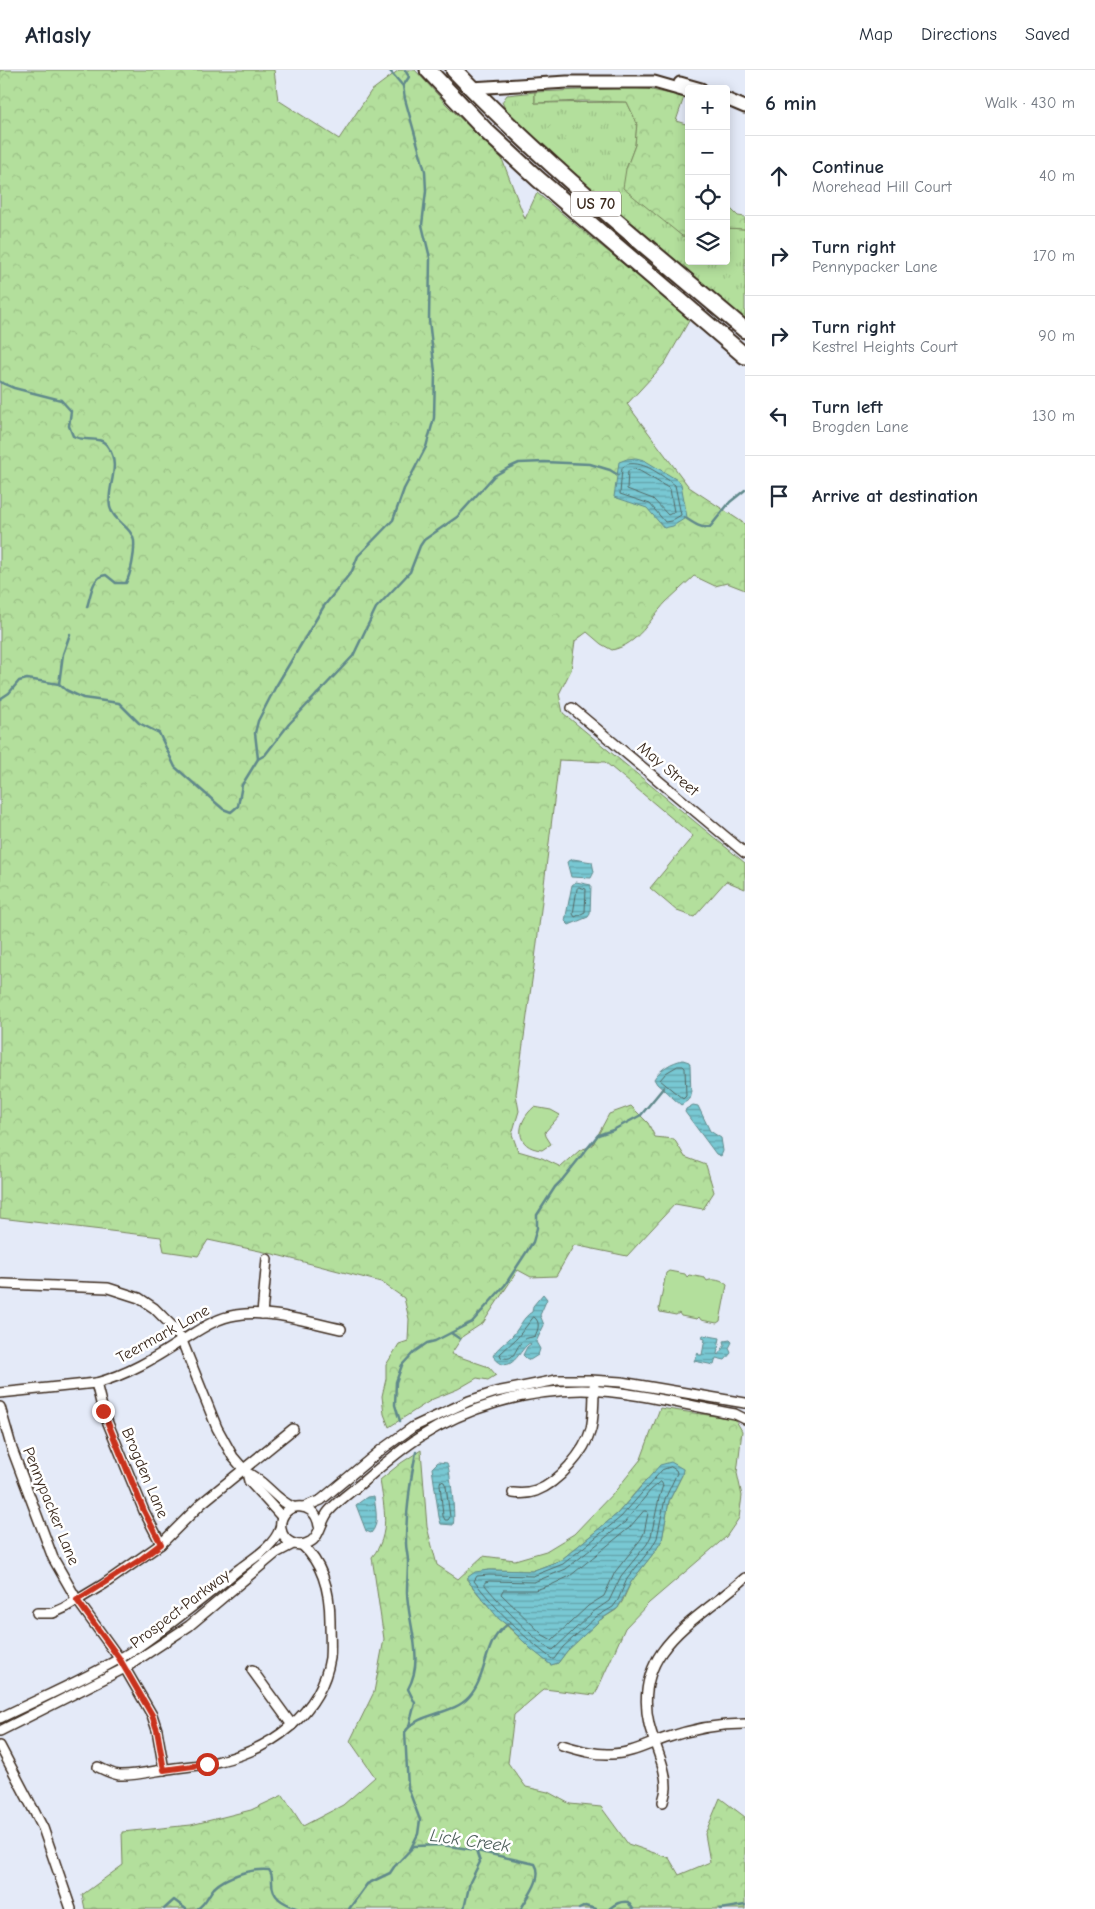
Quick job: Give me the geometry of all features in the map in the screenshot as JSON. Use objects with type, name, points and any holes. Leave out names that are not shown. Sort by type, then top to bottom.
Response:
[{"type":"highway","name":"US 70","points":[[428,70],[485,130],[538,179],[745,356]]},
{"type":"highway","points":[[435,70],[457,92],[465,92],[471,88]]},
{"type":"highway","name":"US 70","points":[[454,70],[511,128],[553,167],[745,330]]},
{"type":"street","points":[[471,88],[567,82],[654,82],[663,80],[685,85]]},
{"type":"street","points":[[654,82],[685,91]]},
{"type":"street","points":[[730,101],[744,106]]},
{"type":"street","points":[[730,106],[744,106]]},
{"type":"street","name":"May Street","points":[[572,708],[745,853]]},
{"type":"street","points":[[262,1314],[267,1259]]},
{"type":"street","points":[[3,1284],[108,1288],[139,1298],[154,1308],[174,1328],[182,1341],[216,1428],[233,1457],[245,1471],[249,1481],[282,1517],[294,1507]]},
{"type":"street","name":"Teermark Lane","points":[[0,1392],[96,1383],[122,1375],[182,1341],[203,1326],[234,1315],[262,1314],[341,1329]]},
{"type":"street","points":[[245,1471],[254,1476],[280,1501],[294,1507],[304,1506],[321,1500],[381,1450],[414,1427],[451,1408],[496,1392],[557,1380],[621,1382],[745,1403]]},
{"type":"street","points":[[513,1493],[526,1494],[541,1490],[566,1470],[582,1450],[591,1429],[594,1380]]},
{"type":"street","name":"Brogden Lane","points":[[96,1383],[106,1420],[144,1511],[161,1544]]},
{"type":"street","name":"Prospect Parkway","points":[[0,1730],[124,1668],[188,1626],[276,1553],[313,1540],[330,1510],[389,1460],[420,1437],[447,1422],[491,1405],[558,1391],[620,1393],[735,1414],[745,1419]]},
{"type":"street","name":"Pennypacker Lane","points":[[0,1406],[12,1449],[53,1558],[77,1600],[119,1658],[152,1715],[159,1739],[164,1770]]},
{"type":"street","points":[[37,1613],[53,1613],[140,1560],[161,1544],[202,1502],[245,1471],[293,1429]]},
{"type":"street","points":[[98,1767],[118,1775],[223,1761],[261,1745],[281,1734],[306,1712],[319,1693],[330,1658],[329,1600],[317,1560],[316,1542],[319,1528],[315,1513],[304,1506]]},
{"type":"street","name":"Prospect Parkway","points":[[0,1718],[119,1658],[184,1614],[270,1544],[278,1536],[282,1517]]},
{"type":"street","points":[[280,1528],[285,1538],[298,1544],[317,1560]]},
{"type":"street","points":[[664,1802],[666,1787],[663,1769],[654,1743],[646,1706],[647,1690],[653,1666],[662,1650],[674,1637],[700,1614],[744,1581]]},
{"type":"street","points":[[252,1670],[292,1725]]},
{"type":"street","points":[[562,1746],[594,1753],[631,1752],[697,1728],[745,1724]]},
{"type":"street","points":[[0,1746],[43,1828],[71,1909]]},
{"type":"green space","points":[[0,70],[274,70],[278,100],[339,139],[371,91],[399,70],[415,70],[448,106],[502,159],[525,219],[537,193],[690,319],[665,363],[627,404],[689,487],[745,524],[745,590],[727,583],[715,586],[694,576],[666,602],[636,637],[621,647],[612,650],[601,644],[587,632],[575,641],[571,670],[559,694],[563,713],[745,863],[745,889],[726,881],[694,917],[677,911],[650,888],[693,836],[605,762],[559,760],[535,959],[516,1094],[519,1111],[512,1134],[518,1151],[542,1158],[561,1167],[580,1150],[592,1146],[609,1114],[631,1106],[648,1123],[655,1137],[674,1139],[685,1157],[706,1165],[714,1192],[703,1209],[675,1204],[627,1256],[574,1245],[556,1276],[531,1277],[518,1270],[483,1323],[463,1336],[451,1354],[489,1367],[496,1375],[488,1380],[477,1378],[458,1389],[433,1399],[389,1427],[384,1414],[382,1396],[386,1379],[386,1365],[399,1344],[408,1341],[409,1319],[404,1298],[381,1282],[269,1253],[208,1240],[198,1256],[164,1251],[161,1237],[0,1218]]},
{"type":"green space","points":[[626,88],[647,89],[684,97],[676,121],[685,124],[685,236],[682,236],[623,188],[626,169],[635,145],[637,123],[627,102],[535,103],[535,92]]},
{"type":"green space","points":[[535,92],[535,103],[627,102],[637,123],[635,145],[626,169],[682,236],[685,236],[685,265],[730,265],[730,228],[745,229],[745,319],[579,178],[507,113],[502,102],[507,95]]},
{"type":"green space","points":[[730,208],[738,216],[745,217],[745,229],[730,228]]},
{"type":"green space","points":[[534,1107],[551,1110],[560,1115],[545,1132],[551,1144],[542,1150],[526,1145],[522,1139],[521,1127],[528,1113]]},
{"type":"green space","points":[[669,1271],[685,1274],[687,1277],[689,1275],[705,1278],[707,1281],[717,1280],[727,1285],[720,1321],[717,1323],[701,1320],[699,1317],[697,1319],[681,1316],[679,1313],[676,1315],[660,1312],[666,1273]]},
{"type":"green space","points":[[660,1408],[735,1419],[742,1431],[737,1473],[742,1496],[739,1518],[726,1537],[649,1603],[625,1628],[595,1695],[544,1689],[514,1715],[508,1763],[526,1787],[548,1792],[570,1804],[601,1807],[628,1844],[669,1858],[679,1875],[710,1862],[705,1834],[720,1798],[745,1817],[745,1909],[85,1909],[82,1895],[123,1865],[122,1832],[191,1825],[251,1810],[283,1795],[303,1826],[343,1805],[375,1777],[350,1741],[374,1692],[384,1639],[372,1557],[382,1539],[384,1530],[385,1520],[380,1480],[401,1463],[421,1450],[427,1527],[437,1565],[458,1579],[483,1556],[515,1560],[546,1551],[574,1534],[617,1489],[641,1459]],"holes":[[[682,1475],[669,1501],[662,1540],[631,1582],[622,1602],[616,1610],[600,1620],[567,1651],[558,1663],[551,1665],[528,1646],[507,1626],[468,1581],[468,1577],[489,1570],[532,1571],[561,1560],[617,1514],[647,1479]]]},
{"type":"water","points":[[636,458],[644,460],[679,481],[687,517],[673,526],[664,528],[647,508],[614,497],[619,462]]},
{"type":"water","points":[[573,859],[592,862],[594,872],[591,878],[571,877],[567,862]]},
{"type":"water","points":[[576,882],[591,885],[590,914],[588,917],[569,925],[565,921],[572,885]]},
{"type":"water","points":[[683,1060],[689,1062],[690,1065],[691,1096],[690,1099],[681,1105],[657,1084],[654,1079],[667,1066]]},
{"type":"water","points":[[693,1105],[698,1106],[710,1131],[721,1138],[723,1151],[721,1156],[716,1154],[685,1112],[686,1109]]},
{"type":"water","points":[[543,1294],[547,1299],[540,1315],[544,1325],[536,1342],[540,1349],[538,1355],[530,1360],[523,1355],[530,1343],[510,1363],[505,1365],[499,1362],[493,1356],[532,1312],[533,1306]]},
{"type":"water","points":[[703,1335],[720,1338],[718,1355],[725,1345],[724,1341],[730,1340],[732,1342],[729,1348],[731,1353],[725,1360],[716,1358],[714,1365],[694,1361],[698,1353],[702,1355],[705,1339],[702,1338]]},
{"type":"water","points":[[438,1462],[447,1463],[448,1467],[453,1504],[453,1525],[441,1524],[439,1517],[432,1468]]},
{"type":"water","points":[[671,1462],[683,1469],[669,1501],[662,1540],[631,1582],[618,1608],[600,1620],[567,1651],[558,1663],[551,1665],[499,1619],[468,1581],[468,1577],[475,1572],[489,1570],[532,1571],[561,1560],[617,1514],[660,1465]]},
{"type":"water","points":[[374,1496],[376,1520],[371,1533],[366,1531],[356,1505],[367,1497]]},
{"type":"waterway","points":[[403,86],[409,77],[405,70]]},
{"type":"waterway","points":[[258,759],[255,733],[258,721],[275,688],[324,606],[352,571],[358,556],[393,520],[404,489],[426,447],[434,418],[435,372],[429,320],[430,258],[422,225],[426,191],[425,171],[403,86],[390,71]]},
{"type":"waterway","points":[[0,382],[14,388],[61,400],[71,411],[69,426],[73,436],[101,441],[105,443],[112,454],[114,470],[109,500],[110,507],[115,516],[133,536],[133,557],[130,574],[126,583],[116,583],[106,575],[101,576],[95,582],[87,607]]},
{"type":"waterway","points":[[0,699],[9,693],[19,681],[27,679],[59,684],[66,690],[83,698],[119,703],[139,723],[159,733],[175,767],[223,809],[231,812],[238,806],[242,785],[258,759],[265,755],[289,724],[353,656],[376,608],[410,572],[424,540],[457,517],[494,476],[519,463],[544,462],[590,464],[610,470],[618,475]]},
{"type":"waterway","points":[[684,517],[699,526],[710,527],[730,502],[745,490]]},
{"type":"waterway","points":[[59,684],[63,654],[70,634]]},
{"type":"waterway","points":[[400,1421],[395,1405],[396,1382],[402,1365],[414,1352],[427,1343],[435,1341],[472,1322],[505,1285],[533,1242],[537,1228],[537,1215],[555,1187],[598,1135],[613,1130],[641,1115],[664,1087]]},
{"type":"waterway","points":[[451,1333],[460,1339]]},
{"type":"waterway","points":[[409,1726],[415,1703],[408,1689],[413,1678],[415,1654],[407,1592],[406,1531],[416,1452]]},
{"type":"waterway","points":[[410,1850],[418,1834],[420,1820],[408,1788],[405,1732],[419,1720],[454,1708],[469,1697],[480,1678],[495,1638],[510,1623]]},
{"type":"waterway","name":"Lick Creek","points":[[349,1909],[367,1884],[390,1873],[414,1846],[442,1845],[476,1850],[480,1862],[470,1882],[464,1909]]},
{"type":"waterway","name":"Lick Creek","points":[[477,1851],[535,1864],[537,1869],[536,1881],[521,1909]]},
{"type":"waterway","name":"Lick Creek","points":[[197,1909],[219,1884],[240,1874],[255,1870],[269,1870],[274,1893],[280,1900],[298,1909]]},
{"type":"waterway","name":"Lick Creek","points":[[164,1909],[174,1900],[186,1909]]},
{"type":"waterway","name":"Lick Creek","points":[[609,1909],[618,1903],[625,1902],[628,1902],[633,1909]]},
{"type":"waterway","name":"Lick Creek","points":[[720,1909],[745,1905]]},
{"type":"waterway","name":"Lick Creek","points":[[579,1909],[585,1906],[596,1909]]},
{"type":"route","points":[[103,1411],[144,1511],[161,1544],[86,1596],[77,1600],[119,1658],[152,1715],[161,1748],[164,1770],[207,1764]]}]
